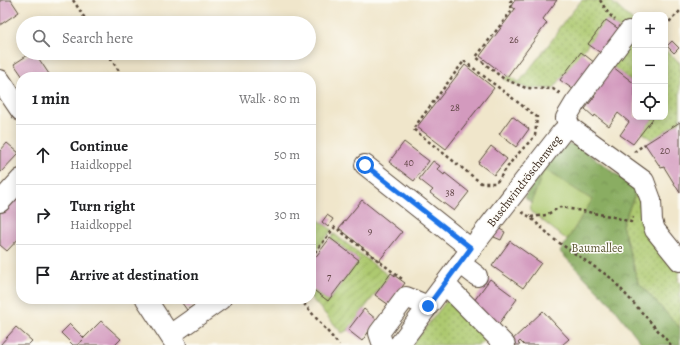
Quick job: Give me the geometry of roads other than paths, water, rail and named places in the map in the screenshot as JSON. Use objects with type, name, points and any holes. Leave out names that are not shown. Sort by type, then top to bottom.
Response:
[{"type":"street","points":[[571,128],[566,118],[575,103],[629,31]]},
{"type":"street","points":[[0,82],[16,104]]},
{"type":"street","name":"Buschwindröschenweg","points":[[399,345],[502,208],[566,128],[571,128],[644,181],[651,200],[652,221],[655,230],[680,261]]},
{"type":"street","points":[[365,165],[466,256],[477,276]]},
{"type":"street","points":[[0,202],[16,184]]},
{"type":"street","points":[[445,284],[505,345]]},
{"type":"street","points":[[383,345],[379,333],[406,297],[428,306]]},
{"type":"street","points":[[149,304],[173,340],[215,304]]},
{"type":"park label","name":"Baumallee","points":[[597,248]]}]
